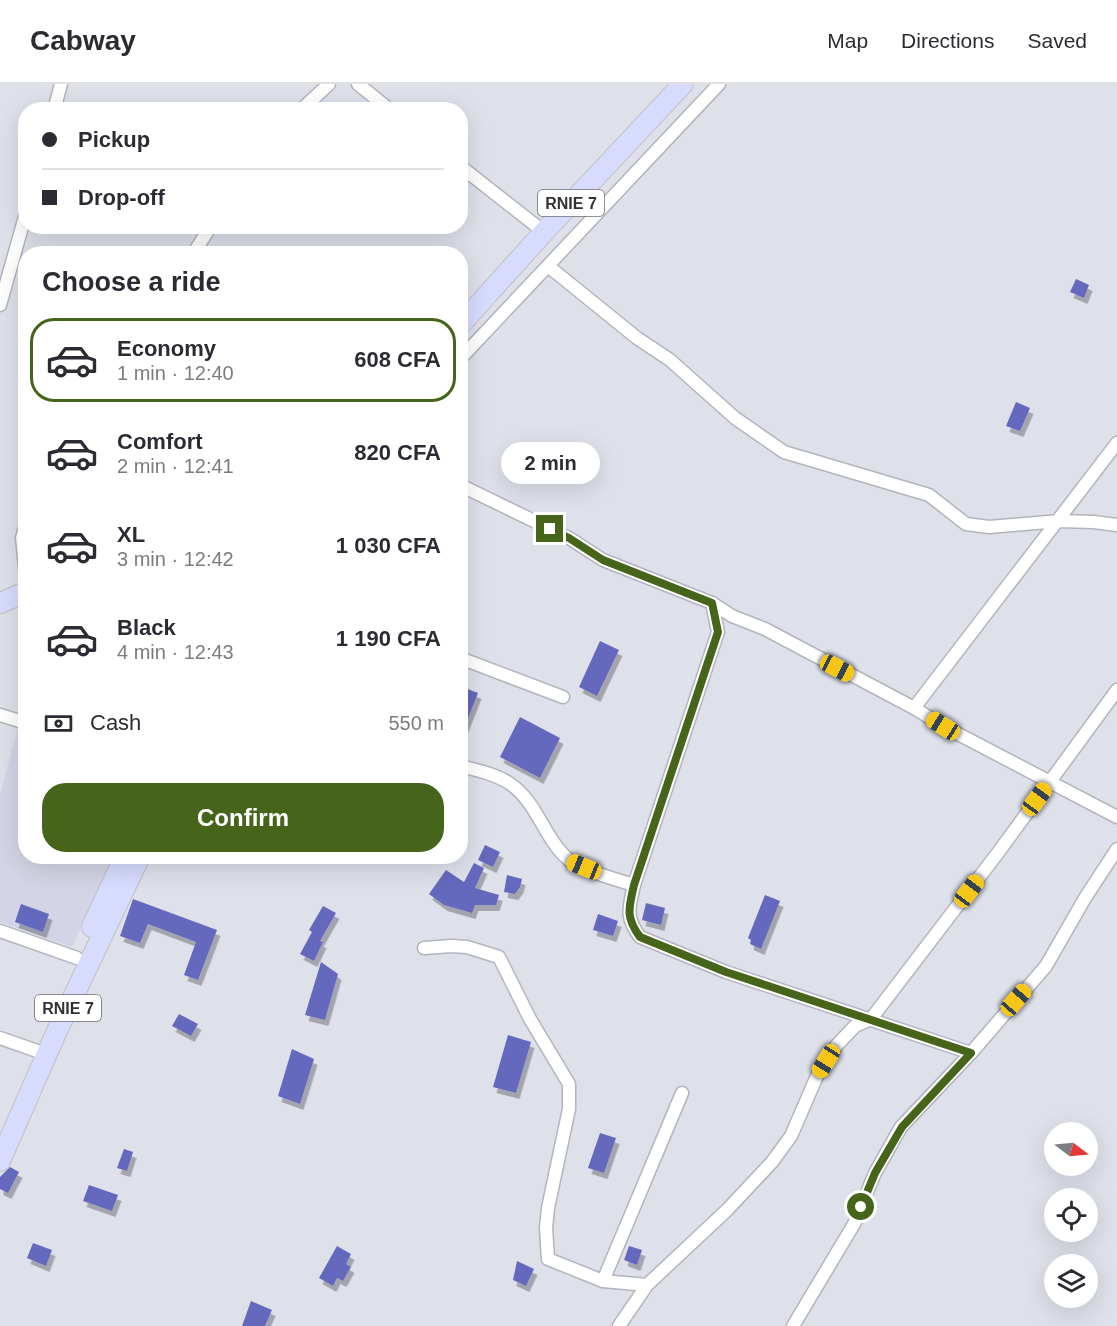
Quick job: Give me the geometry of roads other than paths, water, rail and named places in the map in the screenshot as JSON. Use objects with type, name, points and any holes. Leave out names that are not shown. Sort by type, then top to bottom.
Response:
[{"type":"main road","name":"RNIE 7","points":[[468,316],[683,84]]},
{"type":"main road","points":[[0,603],[18,595]]},
{"type":"main road","name":"RNIE 7","points":[[0,1136],[77,958],[121,864]]},
{"type":"main road","name":"RNIE 7","points":[[0,1161],[56,1033],[136,864]]},
{"type":"street","points":[[56,102],[61,84]]},
{"type":"street","points":[[310,102],[329,84]]},
{"type":"street","points":[[358,84],[380,102]]},
{"type":"street","points":[[468,351],[719,84]]},
{"type":"street","points":[[468,172],[544,232]]},
{"type":"street","points":[[0,305],[20,234]]},
{"type":"street","points":[[548,266],[637,338],[670,360],[735,418],[784,452],[929,495],[966,524],[989,527],[1059,521],[1117,525]]},
{"type":"street","points":[[914,708],[1117,443]]},
{"type":"street","points":[[468,489],[569,538],[603,560],[712,603],[732,616],[765,629],[1117,817]]},
{"type":"street","points":[[712,603],[718,632],[634,885],[629,908],[631,925],[640,937],[726,972],[971,1053]]},
{"type":"street","points":[[468,661],[563,697]]},
{"type":"street","points":[[619,1326],[647,1285],[727,1210],[772,1162],[791,1136],[817,1076],[836,1046],[855,1026],[871,1019],[997,854],[1117,690]]},
{"type":"street","points":[[0,715],[18,721]]},
{"type":"street","points":[[468,769],[509,783],[522,794],[559,851],[571,862],[634,885]]},
{"type":"street","points":[[793,1326],[854,1224],[875,1173],[902,1127],[971,1053],[1046,966],[1085,898],[1117,849]]},
{"type":"street","points":[[0,931],[77,958]]},
{"type":"street","points":[[424,948],[467,947],[499,957],[530,1019],[569,1084],[568,1109],[548,1208],[546,1228],[548,1259],[603,1281],[647,1285]]},
{"type":"street","points":[[0,1038],[37,1051]]},
{"type":"street","points":[[603,1281],[682,1093]]}]
